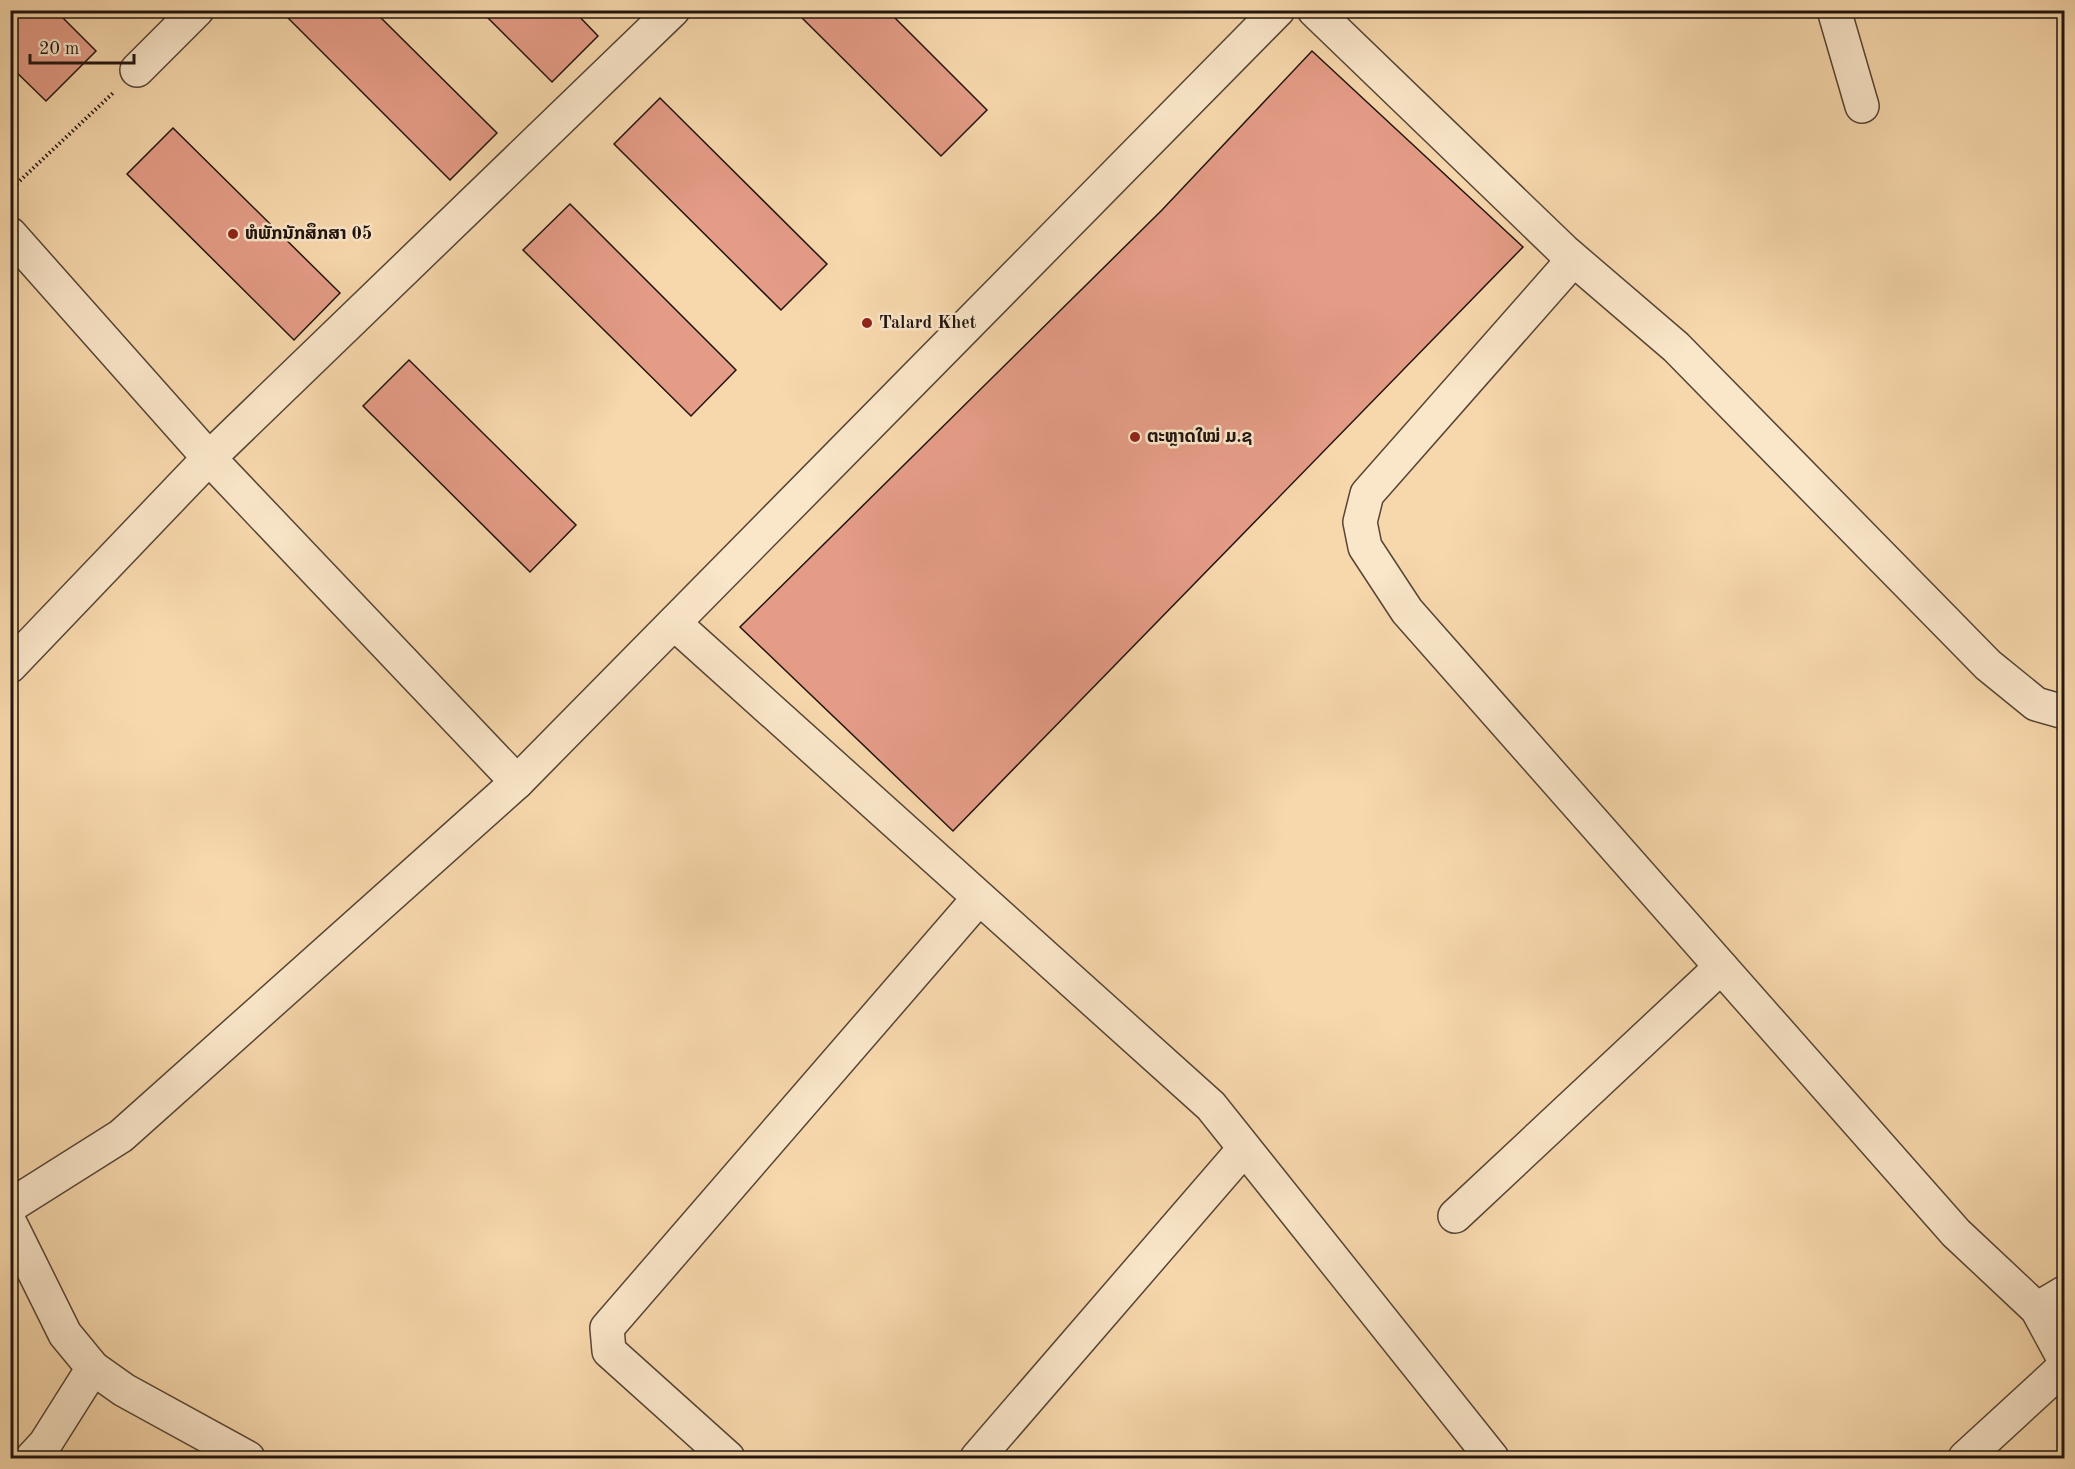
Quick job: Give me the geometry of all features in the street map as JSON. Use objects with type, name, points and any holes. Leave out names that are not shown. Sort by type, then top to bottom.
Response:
[{"type":"street","points":[[137,70],[197,10]]},
{"type":"street","points":[[10,666],[209,458],[673,10]]},
{"type":"street","points":[[10,1206],[121,1136],[517,782],[1278,10]]},
{"type":"street","points":[[1314,10],[1574,260],[1676,347],[1988,665],[2036,704],[2064,712]]},
{"type":"street","points":[[1834,10],[1862,106]]},
{"type":"street","points":[[10,234],[209,458],[517,782]]},
{"type":"street","points":[[1574,260],[1367,494],[1360,522],[1365,547],[1407,610],[1956,1233],[2051,1301],[2064,1359]]},
{"type":"street","points":[[674,623],[1211,1106],[1492,1458]]},
{"type":"street","points":[[728,1458],[609,1350],[607,1328],[979,898]]},
{"type":"street","points":[[1455,1216],[1721,967]]},
{"type":"street","points":[[977,1458],[1244,1149]]},
{"type":"street","points":[[10,1223],[65,1334],[93,1368],[124,1390],[248,1458]]},
{"type":"street","points":[[1965,1458],[2064,1367]]},
{"type":"street","points":[[32,1458],[45,1444],[93,1368]]},
{"type":"path","points":[[10,190],[137,70]]},
{"type":"building","points":[[10,10],[55,10],[96,51],[46,101],[10,66]]},
{"type":"building","points":[[287,10],[373,10],[497,133],[450,180],[284,14]]},
{"type":"building","points":[[480,10],[573,10],[598,36],[552,82]]},
{"type":"building","points":[[794,10],[887,10],[987,110],[941,156]]},
{"type":"building","name":"ຕະຫຼາດໃໝ່ ມ.ຊ","points":[[1312,51],[1523,247],[953,831],[740,627],[1162,210]]},
{"type":"building","points":[[660,98],[827,264],[781,310],[614,144]]},
{"type":"building","name":"ຫໍພັກນັກສຶກສາ 05","points":[[173,128],[340,293],[294,340],[127,174]]},
{"type":"building","points":[[570,204],[736,370],[691,416],[523,250]]},
{"type":"building","points":[[409,360],[576,525],[530,572],[363,406]]},
{"type":"place","name":"ຫໍພັກນັກສຶກສາ 05","points":[[233,234]]},
{"type":"place","name":"Talard Khet","points":[[867,323]]},
{"type":"place","name":"ຕະຫຼາດໃໝ່ ມ.ຊ","points":[[1135,437]]}]
